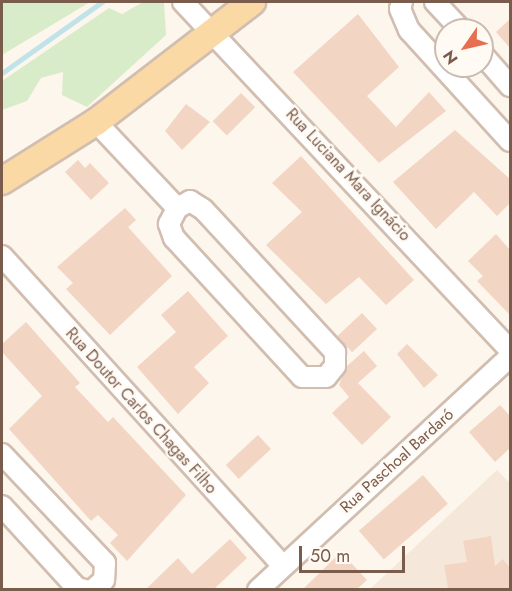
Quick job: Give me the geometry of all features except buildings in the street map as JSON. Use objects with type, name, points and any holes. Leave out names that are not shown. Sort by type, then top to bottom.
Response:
[{"type":"main road","points":[[2,182],[96,122],[216,32],[252,2]]},
{"type":"street","name":"Rua Luciana Mara Ignácio","points":[[183,2],[216,32],[510,350]]},
{"type":"street","points":[[402,2],[400,9],[409,30],[510,141]]},
{"type":"street","points":[[435,2],[450,18]]},
{"type":"street","points":[[494,68],[510,86]]},
{"type":"street","points":[[96,122],[177,208]]},
{"type":"street","points":[[190,201],[203,209],[335,352],[335,366],[326,377],[302,377],[174,237],[169,224],[177,208],[190,201]]},
{"type":"street","name":"Rua Doutor Carlos Chagas Filho","points":[[2,256],[282,566]]},
{"type":"street","name":"Rua Paschoal Bardaró","points":[[258,590],[510,357]]},
{"type":"street","points":[[2,454],[105,563],[105,580],[93,590]]},
{"type":"street","points":[[2,506],[77,588],[85,590]]},
{"type":"shaded area","points":[[497,470],[510,483],[510,589],[369,590]]},
{"type":"green space","points":[[2,2],[90,2],[2,55]]},
{"type":"green space","points":[[143,2],[164,3],[166,35],[87,107],[62,95],[63,72],[41,78],[27,101],[2,110],[2,81],[109,8],[122,14]]},
{"type":"waterway","points":[[2,73],[102,2]]}]
